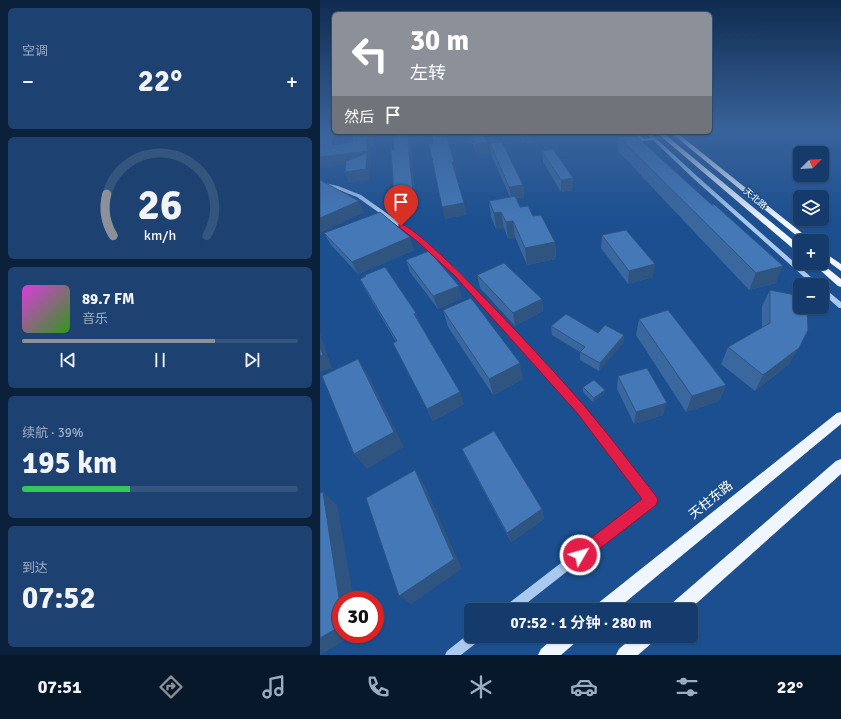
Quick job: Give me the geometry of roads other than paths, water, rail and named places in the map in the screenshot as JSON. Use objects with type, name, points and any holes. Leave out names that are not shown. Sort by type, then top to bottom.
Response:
[{"type":"main road","name":"天北路","points":[[693,161],[793,244]]},
{"type":"main road","name":"天北路","points":[[708,161],[799,234]]},
{"type":"main road","points":[[829,259],[841,268]]},
{"type":"main road","points":[[824,270],[841,284]]},
{"type":"main road","name":"天柱东路","points":[[612,603],[841,417]]},
{"type":"main road","points":[[684,603],[841,465]]},
{"type":"main road","points":[[547,655],[562,643]]},
{"type":"main road","points":[[625,655],[639,643]]},
{"type":"street","points":[[677,161],[809,278]]},
{"type":"street","points":[[320,183],[360,196],[421,240],[458,274],[582,411],[651,500],[518,603]]},
{"type":"street","points":[[829,296],[841,306]]},
{"type":"street","points":[[451,655],[467,643]]}]
